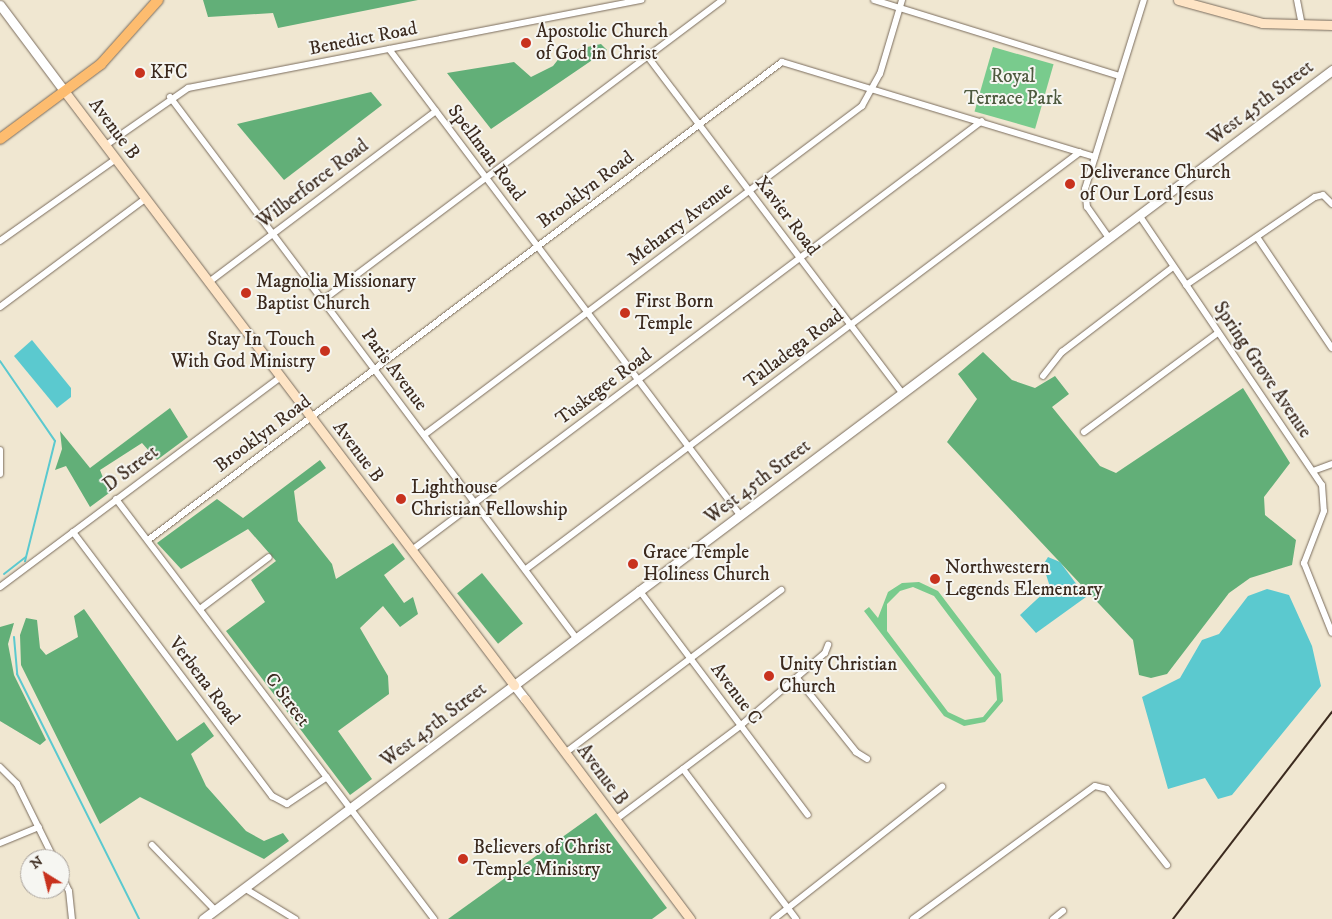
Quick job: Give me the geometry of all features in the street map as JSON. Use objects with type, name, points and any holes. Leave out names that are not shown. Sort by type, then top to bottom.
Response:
[{"type":"main road","points":[[0,140],[106,59],[158,0]]},
{"type":"main road","points":[[1178,0],[1262,23],[1332,24]]},
{"type":"main road","name":"Avenue B","points":[[65,92],[514,685]]},
{"type":"main road","name":"Avenue B","points":[[524,699],[690,919]]},
{"type":"street","name":"Benedict Road","points":[[106,145],[170,97],[188,88],[642,0]]},
{"type":"street","points":[[323,300],[722,0]]},
{"type":"street","points":[[874,0],[1120,76]]},
{"type":"street","name":"Meharry Avenue","points":[[424,435],[862,106],[875,88],[902,0]]},
{"type":"street","points":[[1109,238],[1085,201],[1095,156],[1144,0]]},
{"type":"street","points":[[1297,0],[1302,25]]},
{"type":"street","name":"Avenue B","points":[[0,5],[65,92]]},
{"type":"street","name":"Spellman Road","points":[[389,49],[740,516]]},
{"type":"street","name":"Xavier Road","points":[[648,56],[902,393]]},
{"type":"street","name":"Brooklyn Road","points":[[148,540],[782,62],[875,88],[1095,156]]},
{"type":"street","name":"West 45th Street","points":[[203,919],[1332,71]]},
{"type":"street","name":"Paris Avenue","points":[[170,97],[576,638]]},
{"type":"street","name":"Wilberforce Road","points":[[209,282],[436,111]]},
{"type":"street","name":"Tuskegee Road","points":[[412,550],[982,121]]},
{"type":"street","name":"Talladega Road","points":[[526,570],[1080,152]]},
{"type":"street","points":[[0,241],[116,159]]},
{"type":"street","points":[[1186,285],[1256,237],[1323,196],[1332,204]]},
{"type":"street","points":[[0,307],[146,198]]},
{"type":"street","name":"Spring Grove Avenue","points":[[1139,215],[1313,471],[1326,497],[1304,563],[1332,632]]},
{"type":"street","points":[[1256,237],[1332,348]]},
{"type":"street","points":[[1043,376],[1062,352],[1173,266]]},
{"type":"street","points":[[1084,432],[1218,333]]},
{"type":"street","name":"D Street","points":[[0,586],[281,377]]},
{"type":"street","points":[[0,450],[0,474]]},
{"type":"street","points":[[1313,471],[1332,464]]},
{"type":"street","name":"C Street","points":[[116,500],[434,919]]},
{"type":"street","name":"Verbena Road","points":[[73,532],[272,796],[287,804],[327,777]]},
{"type":"street","points":[[200,610],[269,557]]},
{"type":"street","name":"Avenue C","points":[[639,590],[808,815]]},
{"type":"street","points":[[565,753],[781,590]]},
{"type":"street","points":[[615,820],[740,726],[825,653],[828,645]]},
{"type":"street","points":[[797,678],[856,752],[867,759]]},
{"type":"street","name":"Avenue B","points":[[514,685],[524,699]]},
{"type":"street","points":[[0,767],[17,784],[49,849]]},
{"type":"street","points":[[683,769],[796,919]]},
{"type":"street","points":[[913,919],[1099,785],[1167,865]]},
{"type":"street","points":[[774,919],[942,788]]},
{"type":"street","points":[[0,843],[39,827]]},
{"type":"street","points":[[152,845],[215,910]]},
{"type":"street","points":[[244,888],[254,896],[295,919]]},
{"type":"street","points":[[69,899],[72,919]]},
{"type":"street","points":[[1053,919],[1063,912]]},
{"type":"green space","points":[[203,0],[418,0],[278,28],[273,13],[208,17]]},
{"type":"green space","points":[[601,44],[607,50],[491,129],[447,73],[514,62],[531,77],[553,66],[564,52]]},
{"type":"green space","name":"Royal Terrace Park","points":[[993,47],[1054,64],[1035,129],[975,111]]},
{"type":"green space","points":[[371,92],[382,105],[284,180],[237,124]]},
{"type":"green space","points":[[983,352],[1012,380],[1035,388],[1055,376],[1069,394],[1052,407],[1100,466],[1116,473],[1243,388],[1290,463],[1264,497],[1265,515],[1296,540],[1292,565],[1250,578],[1229,593],[1167,674],[1151,678],[1139,675],[1133,640],[947,442],[977,399],[958,374]]},
{"type":"green space","points":[[170,408],[188,437],[157,460],[142,443],[100,470],[109,493],[90,507],[66,466],[55,470],[62,449],[60,431],[90,468]]},
{"type":"green space","points":[[320,460],[326,468],[294,491],[298,521],[332,564],[336,579],[393,543],[405,559],[384,575],[404,603],[413,597],[418,614],[400,627],[383,606],[360,628],[388,676],[389,694],[338,731],[372,779],[350,795],[226,631],[265,602],[251,580],[276,561],[248,529],[181,569],[157,543],[217,499],[243,518]]},
{"type":"green space","points":[[482,573],[523,624],[498,644],[457,593]]},
{"type":"green space","points":[[919,582],[938,591],[1001,674],[1003,701],[985,722],[964,726],[944,716],[864,611],[869,607],[878,618],[888,592],[902,583]],"holes":[[[913,587],[934,596],[995,677],[997,700],[983,717],[965,720],[948,712],[887,631],[887,604],[900,591]]]},
{"type":"green space","points":[[84,609],[177,741],[204,722],[214,736],[191,754],[206,786],[246,831],[264,841],[283,833],[289,841],[264,859],[140,797],[100,824],[21,665],[20,635],[26,618],[37,620],[40,648],[46,655],[78,637],[74,616]]},
{"type":"green space","points":[[14,623],[8,644],[14,675],[46,740],[40,745],[0,721],[0,627]]},
{"type":"green space","points":[[596,813],[667,908],[652,919],[448,919]]},
{"type":"water","points":[[32,340],[71,388],[71,397],[57,408],[14,356]]},
{"type":"water","points":[[1048,557],[1060,562],[1086,597],[1036,633],[1020,615],[1050,587],[1043,565]]},
{"type":"water","points":[[1267,589],[1289,595],[1312,646],[1321,686],[1232,795],[1218,799],[1205,778],[1168,789],[1142,697],[1180,678],[1202,640],[1219,634],[1248,596]]},
{"type":"waterway","points":[[0,361],[55,441],[25,561]]},
{"type":"waterway","points":[[4,574],[26,557]]},
{"type":"waterway","points":[[14,637],[17,674],[139,919]]},
{"type":"railway","points":[[1173,919],[1332,712]]},
{"type":"place","name":"Apostolic Church of God in Christ","points":[[526,43]]},
{"type":"place","name":"KFC","points":[[140,73]]},
{"type":"place","name":"Deliverance Church of Our Lord Jesus","points":[[1070,184]]},
{"type":"place","name":"Magnolia Missionary Baptist Church","points":[[246,293]]},
{"type":"place","name":"First Born Temple","points":[[625,313]]},
{"type":"place","name":"Stay In Touch With God Ministry","points":[[325,351]]},
{"type":"place","name":"Lighthouse Christian Fellowship","points":[[401,499]]},
{"type":"place","name":"Grace Temple Holiness Church","points":[[633,564]]},
{"type":"place","name":"Northwestern Legends Elementary","points":[[935,579]]},
{"type":"place","name":"Unity Christian Church","points":[[769,676]]},
{"type":"place","name":"Believers of Christ Temple Ministry","points":[[463,859]]}]
